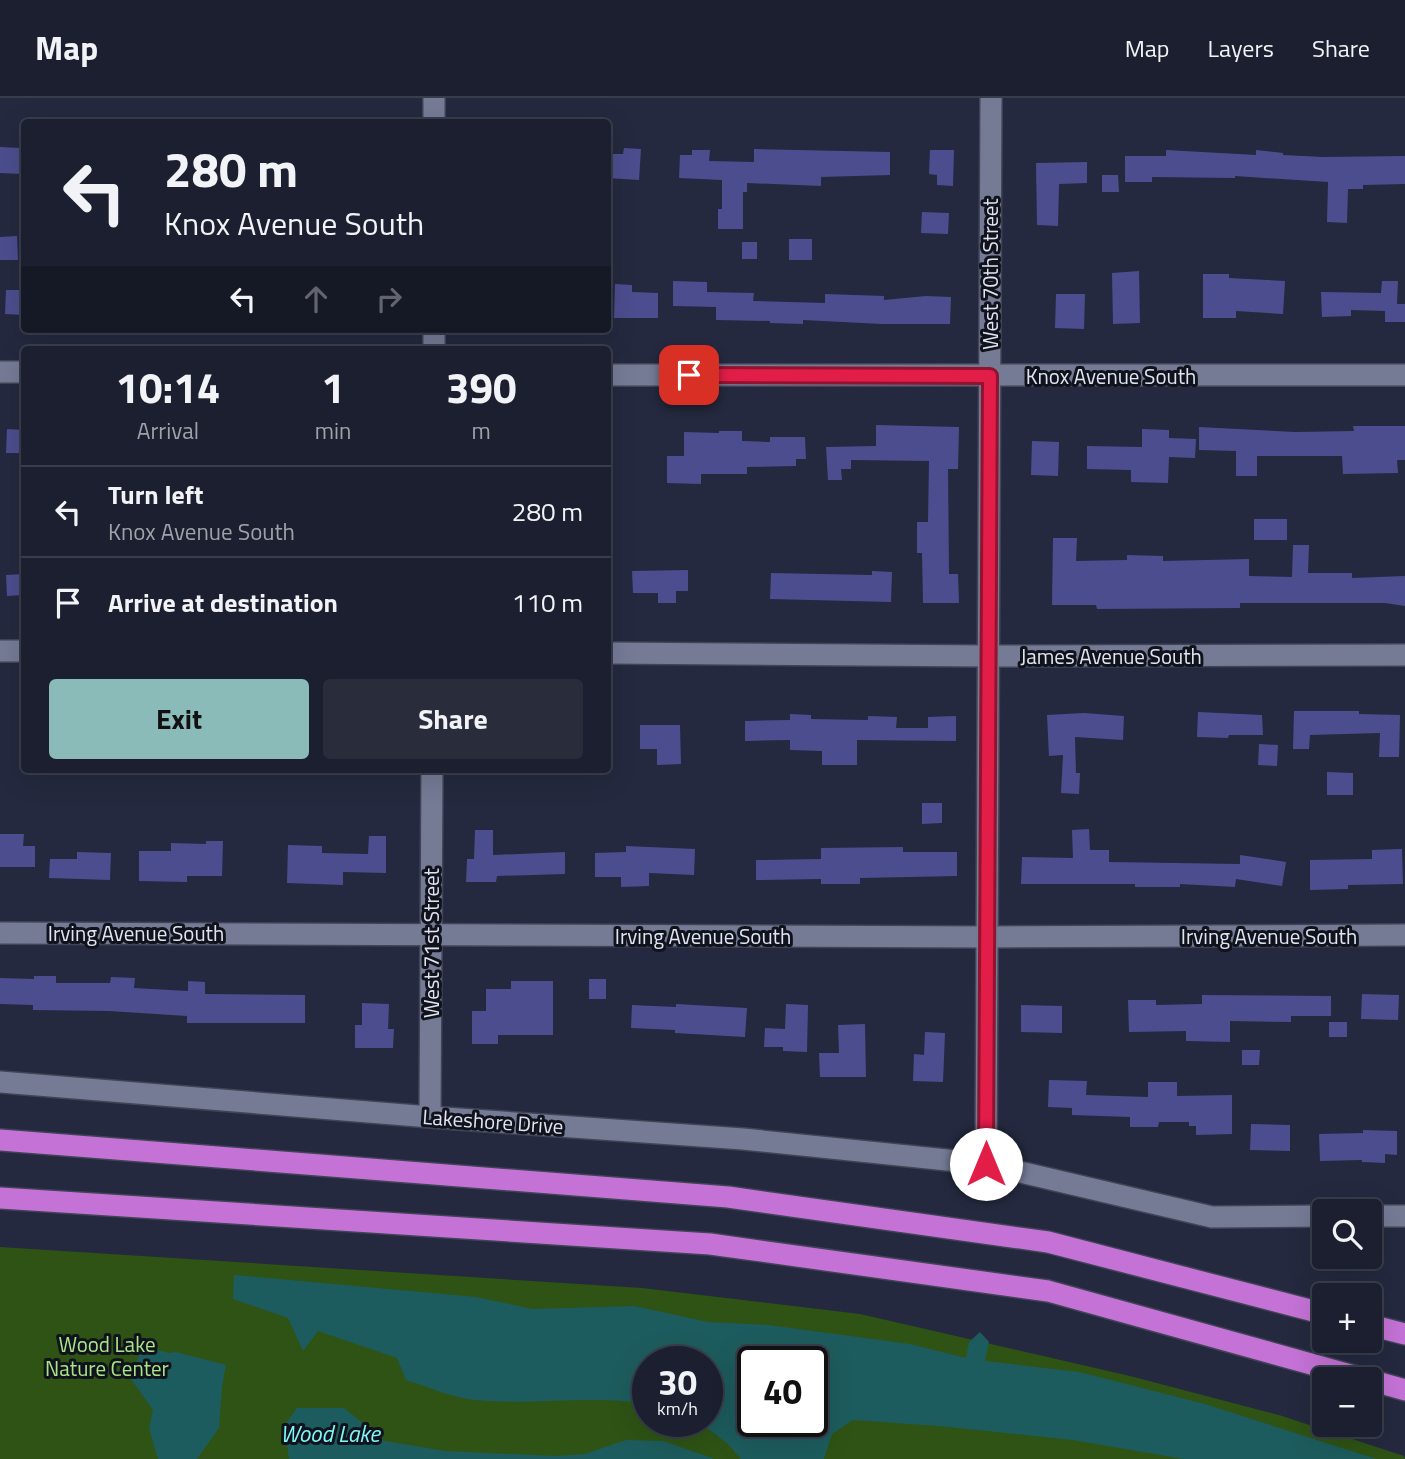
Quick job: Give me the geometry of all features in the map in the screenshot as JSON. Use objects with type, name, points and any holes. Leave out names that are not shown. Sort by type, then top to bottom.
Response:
[{"type":"highway","points":[[0,1140],[728,1197],[1048,1242],[1312,1311]]},
{"type":"highway","points":[[0,1198],[710,1244],[1048,1291],[1322,1367]]},
{"type":"highway","points":[[1382,1328],[1405,1334]]},
{"type":"highway","points":[[1382,1383],[1405,1390]]},
{"type":"street","points":[[434,98],[434,119]]},
{"type":"street","name":"West 70th Street","points":[[986,1164],[991,98]]},
{"type":"street","points":[[0,372],[21,372]]},
{"type":"street","name":"Knox Avenue South","points":[[611,375],[1405,375]]},
{"type":"street","points":[[0,651],[21,651]]},
{"type":"street","name":"James Avenue South","points":[[611,653],[1405,655]]},
{"type":"street","name":"West 71st Street","points":[[430,1117],[432,773]]},
{"type":"street","name":"Irving Avenue South","points":[[0,933],[987,937],[1405,935]]},
{"type":"street","name":"Lakeshore Drive","points":[[0,1082],[743,1139],[986,1164],[1212,1217],[1312,1216]]},
{"type":"street","points":[[1382,1216],[1405,1216]]},
{"type":"green space","name":"Wood Lake Nature Center","points":[[0,1247],[642,1288],[860,1314],[1130,1376],[1279,1415],[1312,1426],[1312,1437],[1346,1437],[1404,1456],[1405,1459],[0,1459]]},
{"type":"water","points":[[234,1275],[476,1297],[532,1309],[634,1306],[708,1322],[768,1325],[910,1344],[966,1358],[969,1342],[980,1332],[989,1342],[985,1361],[1079,1372],[1205,1404],[1376,1459],[1184,1459],[1073,1440],[853,1420],[832,1434],[824,1459],[741,1459],[719,1437],[723,1437],[723,1346],[632,1346],[632,1402],[490,1401],[468,1399],[406,1380],[397,1358],[318,1331],[303,1351],[288,1318],[233,1299]]},
{"type":"water","points":[[142,1346],[226,1365],[219,1428],[197,1459],[158,1459],[149,1428],[153,1410],[131,1379]]},
{"type":"water","name":"Wood Lake","points":[[297,1408],[344,1408],[385,1441],[445,1451],[556,1456],[585,1454],[626,1440],[663,1441],[715,1459],[289,1459],[284,1426]]},
{"type":"building","points":[[0,147],[21,148],[21,174],[0,173]]},
{"type":"building","points":[[624,148],[641,149],[639,180],[611,178],[611,154],[623,154]]},
{"type":"building","points":[[754,149],[890,152],[890,175],[821,177],[821,186],[747,183],[747,192],[743,192],[743,229],[718,229],[718,209],[722,209],[722,180],[679,178],[680,155],[692,155],[692,150],[710,150],[709,161],[754,162]]},
{"type":"building","points":[[930,150],[954,150],[953,186],[937,185],[937,175],[929,174]]},
{"type":"building","points":[[1166,150],[1256,155],[1256,150],[1283,155],[1323,157],[1405,156],[1405,184],[1363,185],[1363,189],[1348,189],[1347,223],[1327,222],[1328,182],[1235,176],[1152,177],[1152,182],[1125,182],[1125,156],[1166,156]]},
{"type":"building","points":[[1087,162],[1087,183],[1059,184],[1058,226],[1037,225],[1036,163]]},
{"type":"building","points":[[1102,175],[1118,175],[1119,192],[1102,192]]},
{"type":"building","points":[[922,212],[949,213],[948,234],[921,233]]},
{"type":"building","points":[[17,236],[18,260],[0,260],[0,237]]},
{"type":"building","points":[[789,239],[812,239],[812,260],[789,260]]},
{"type":"building","points":[[742,242],[757,242],[757,259],[742,259]]},
{"type":"building","points":[[1139,271],[1140,323],[1113,324],[1112,273]]},
{"type":"building","points":[[1203,274],[1229,274],[1229,278],[1285,281],[1283,314],[1236,311],[1236,318],[1203,318]]},
{"type":"building","points":[[673,281],[707,282],[707,292],[754,293],[753,301],[825,303],[825,294],[884,296],[884,300],[926,296],[951,297],[950,324],[803,320],[803,324],[716,320],[716,307],[673,306]]},
{"type":"building","points":[[1382,281],[1398,281],[1397,304],[1405,304],[1405,322],[1385,322],[1385,311],[1351,310],[1351,316],[1322,317],[1321,292],[1381,293]]},
{"type":"building","points":[[615,284],[632,285],[632,292],[658,293],[658,318],[614,318]]},
{"type":"building","points":[[6,290],[21,290],[21,315],[5,314]]},
{"type":"building","points":[[1056,294],[1085,294],[1084,329],[1055,328]]},
{"type":"building","points":[[876,425],[959,427],[958,469],[948,469],[949,574],[958,574],[959,603],[923,603],[922,553],[917,553],[917,522],[928,522],[929,461],[851,460],[851,469],[841,469],[842,480],[828,480],[826,447],[876,446]]},
{"type":"building","points":[[1353,426],[1405,426],[1405,460],[1397,460],[1398,473],[1343,474],[1342,456],[1257,456],[1257,476],[1236,476],[1236,451],[1199,450],[1199,427],[1295,432],[1354,431]]},
{"type":"building","points":[[7,429],[21,430],[21,453],[6,453]]},
{"type":"building","points":[[1142,429],[1169,430],[1169,438],[1196,439],[1195,458],[1169,457],[1168,483],[1131,482],[1131,470],[1087,469],[1087,446],[1142,447]]},
{"type":"building","points":[[742,431],[742,441],[770,442],[770,437],[805,437],[806,459],[796,459],[796,466],[747,467],[747,474],[701,474],[701,484],[667,483],[667,456],[684,456],[684,432]]},
{"type":"building","points":[[1032,441],[1059,442],[1058,476],[1031,475]]},
{"type":"building","points":[[1254,519],[1287,519],[1287,540],[1254,540]]},
{"type":"building","points":[[1053,538],[1077,538],[1076,561],[1127,560],[1127,555],[1163,556],[1163,561],[1249,559],[1249,576],[1292,577],[1293,545],[1309,545],[1308,573],[1352,573],[1352,578],[1405,576],[1405,606],[1385,603],[1240,603],[1240,608],[1097,609],[1096,605],[1052,605]]},
{"type":"building","points":[[688,570],[688,591],[676,591],[676,603],[658,603],[658,593],[633,593],[632,571]]},
{"type":"building","points":[[872,571],[892,572],[891,602],[770,599],[771,573],[872,575]]},
{"type":"building","points":[[21,574],[21,595],[7,596],[6,575]]},
{"type":"building","points":[[1294,711],[1359,711],[1359,714],[1400,715],[1399,757],[1379,757],[1380,733],[1310,735],[1309,749],[1293,749]]},
{"type":"building","points":[[1198,712],[1262,715],[1263,735],[1197,737]]},
{"type":"building","points":[[1084,713],[1124,716],[1123,740],[1075,737],[1076,773],[1080,773],[1079,794],[1061,793],[1063,755],[1049,756],[1047,715]]},
{"type":"building","points":[[790,714],[811,715],[811,719],[868,720],[868,716],[897,717],[896,728],[928,728],[928,717],[956,716],[956,741],[857,740],[857,765],[822,765],[822,751],[790,750],[790,740],[745,741],[745,721],[790,720]]},
{"type":"building","points":[[640,725],[680,725],[681,764],[657,765],[657,749],[640,749]]},
{"type":"building","points":[[1259,744],[1278,745],[1277,766],[1258,765]]},
{"type":"building","points":[[1327,772],[1353,773],[1353,795],[1327,795]]},
{"type":"building","points":[[922,803],[942,803],[942,823],[922,824]]},
{"type":"building","points":[[1089,829],[1090,850],[1109,850],[1109,862],[1240,864],[1240,855],[1286,862],[1282,886],[1236,879],[1235,887],[1180,884],[1180,887],[1135,887],[1135,884],[1021,884],[1022,857],[1073,858],[1072,830]]},
{"type":"building","points":[[475,830],[493,830],[493,855],[565,852],[565,874],[497,876],[496,882],[466,882],[467,859],[474,859]]},
{"type":"building","points":[[0,834],[24,834],[23,846],[35,846],[35,867],[0,867]]},
{"type":"building","points":[[369,836],[386,836],[386,873],[343,872],[343,885],[287,883],[288,845],[322,846],[322,853],[368,854]]},
{"type":"building","points":[[206,841],[223,841],[222,876],[187,876],[187,882],[139,881],[139,851],[171,851],[171,843],[206,844]]},
{"type":"building","points":[[626,846],[695,849],[694,875],[649,873],[649,886],[621,887],[621,877],[595,877],[595,853],[626,852]]},
{"type":"building","points":[[903,847],[903,852],[957,852],[957,876],[860,878],[860,884],[821,884],[821,879],[756,880],[756,860],[821,859],[821,848]]},
{"type":"building","points":[[1402,849],[1403,884],[1348,885],[1348,889],[1310,890],[1310,860],[1372,859],[1372,850]]},
{"type":"building","points":[[77,852],[111,853],[110,880],[49,878],[50,859],[77,859]]},
{"type":"building","points":[[34,976],[56,976],[56,983],[110,983],[111,977],[135,978],[134,988],[188,991],[188,981],[205,982],[205,994],[305,995],[305,1023],[187,1023],[187,1016],[33,1010],[33,1005],[0,1004],[0,978],[34,979]]},
{"type":"building","points":[[589,979],[606,979],[606,999],[589,999]]},
{"type":"building","points":[[511,981],[553,981],[553,1035],[498,1035],[498,1044],[472,1044],[472,1011],[486,1011],[486,989],[511,989]]},
{"type":"building","points":[[1362,994],[1399,995],[1398,1020],[1361,1019]]},
{"type":"building","points":[[1202,995],[1331,996],[1331,1016],[1291,1016],[1291,1022],[1230,1021],[1230,1042],[1186,1041],[1186,1031],[1129,1032],[1128,1000],[1156,1000],[1156,1005],[1202,1004]]},
{"type":"building","points":[[362,1003],[389,1004],[388,1029],[394,1029],[393,1048],[355,1048],[355,1025],[362,1025]]},
{"type":"building","points":[[676,1004],[747,1008],[745,1037],[631,1028],[632,1005],[676,1007]]},
{"type":"building","points":[[786,1004],[808,1005],[807,1052],[783,1051],[783,1047],[764,1047],[765,1028],[785,1029]]},
{"type":"building","points":[[1021,1005],[1062,1006],[1062,1033],[1021,1032]]},
{"type":"building","points":[[1329,1022],[1347,1022],[1347,1037],[1329,1037]]},
{"type":"building","points":[[865,1024],[866,1077],[820,1077],[819,1053],[839,1053],[838,1025]]},
{"type":"building","points":[[925,1032],[945,1033],[943,1082],[913,1081],[914,1054],[924,1055]]},
{"type":"building","points":[[1242,1050],[1260,1050],[1259,1065],[1242,1065]]},
{"type":"building","points":[[1049,1080],[1087,1081],[1086,1095],[1148,1097],[1148,1082],[1177,1082],[1177,1096],[1232,1095],[1232,1134],[1196,1135],[1196,1126],[1189,1126],[1189,1122],[1159,1122],[1158,1127],[1130,1127],[1130,1117],[1072,1115],[1072,1108],[1048,1107]]},
{"type":"building","points":[[1251,1124],[1290,1125],[1290,1151],[1250,1150]]},
{"type":"building","points":[[1363,1130],[1397,1131],[1397,1155],[1385,1154],[1385,1163],[1362,1160],[1320,1161],[1319,1134],[1363,1133]]},
{"type":"route","points":[[689,375],[990,376],[986,1164]]}]
